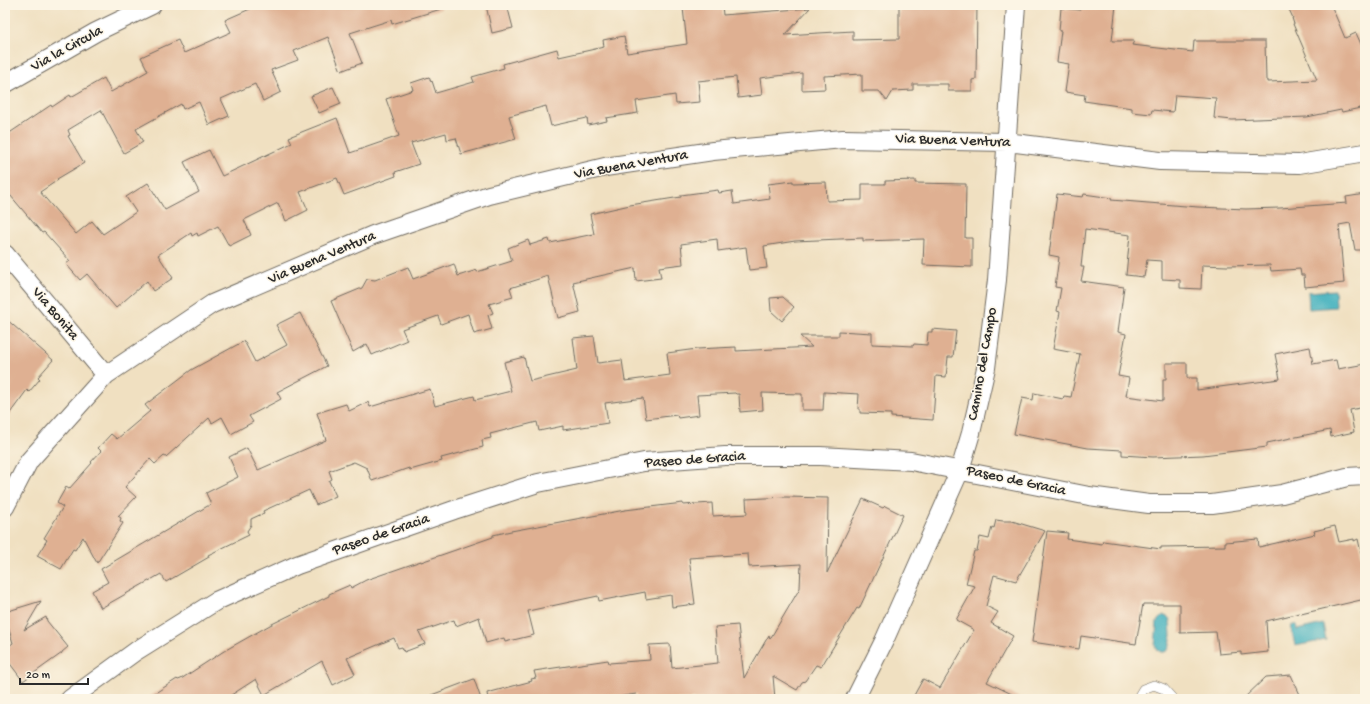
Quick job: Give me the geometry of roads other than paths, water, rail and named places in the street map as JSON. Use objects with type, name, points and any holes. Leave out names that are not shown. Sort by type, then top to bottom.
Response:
[{"type":"street","name":"Via la Circula","points":[[5,84],[96,32],[152,5]]},
{"type":"street","name":"Camino del Campo","points":[[855,699],[914,576],[960,470],[971,433],[986,368],[997,280],[1016,5]]},
{"type":"street","name":"Via Buena Ventura","points":[[5,507],[29,461],[106,375],[212,304],[373,235],[489,195],[605,168],[713,151],[843,139],[1007,142],[1160,161],[1299,164],[1365,153]]},
{"type":"street","name":"Via Bonita","points":[[5,254],[106,375]]},
{"type":"street","name":"Paseo de Gracia","points":[[70,699],[136,651],[216,602],[297,565],[454,510],[538,483],[644,462],[725,456],[820,456],[911,461],[1089,496],[1148,504],[1212,504],[1282,494],[1347,477],[1365,476]]},
{"type":"lane","points":[[1137,699],[1143,689],[1154,685],[1164,689],[1173,699]]},
{"type":"water","points":[[1335,290],[1336,307],[1309,309],[1308,292]]},
{"type":"water","points":[[1163,615],[1169,618],[1170,621],[1171,640],[1169,649],[1162,652],[1155,646],[1157,621]]},
{"type":"water","points":[[1296,624],[1297,630],[1323,624],[1326,640],[1295,646],[1291,626]]}]
